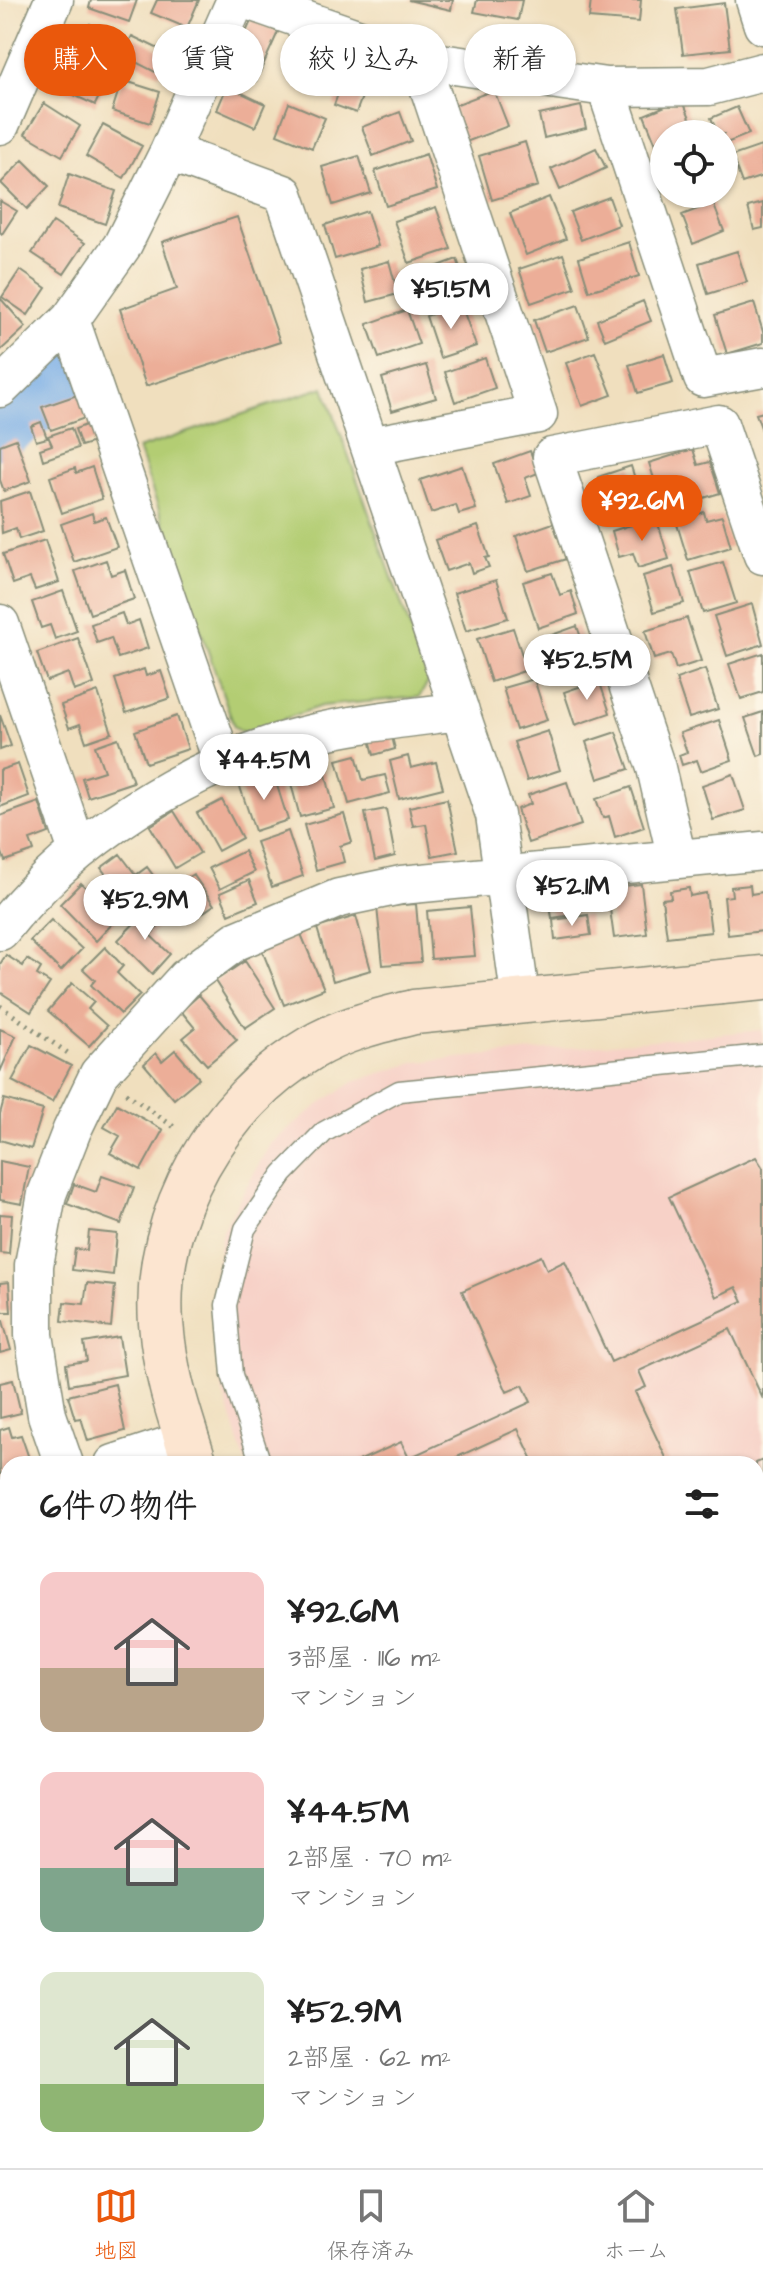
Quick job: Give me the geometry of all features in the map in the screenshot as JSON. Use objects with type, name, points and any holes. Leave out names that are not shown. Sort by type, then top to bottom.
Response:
[{"type":"street","points":[[5,104],[54,0]]},
{"type":"street","points":[[0,388],[70,320],[122,246],[169,152],[236,0]]},
{"type":"street","points":[[247,0],[316,24]]},
{"type":"street","points":[[755,0],[763,25]]},
{"type":"street","points":[[448,64],[606,87],[709,86],[763,72]]},
{"type":"street","points":[[606,87],[703,378],[763,367]]},
{"type":"street","points":[[370,446],[538,414],[432,96]]},
{"type":"street","points":[[169,152],[284,194],[495,815],[521,1002]]},
{"type":"street","points":[[70,320],[223,763]]},
{"type":"street","points":[[677,859],[656,768],[552,457],[719,424],[763,555]]},
{"type":"street","points":[[0,624],[78,851]]},
{"type":"street","points":[[0,931],[15,912],[78,851],[163,793],[223,763],[302,736],[460,711]]},
{"type":"street","points":[[61,1456],[47,1415],[34,1335],[34,1265],[47,1194],[72,1130],[99,1074],[186,978],[236,941],[339,898],[401,885],[763,851]]},
{"type":"street","points":[[165,1456],[191,1452],[168,1379],[161,1319],[165,1261],[177,1211],[194,1173],[230,1116],[267,1078],[312,1047],[358,1026],[414,1012],[763,978]]},
{"type":"lane","points":[[258,1456],[232,1375],[226,1305],[245,1229],[283,1174],[324,1132],[399,1091],[763,1055]]},
{"type":"shaded area","points":[[763,1030],[763,1456],[243,1456],[223,1392],[212,1295],[222,1231],[270,1144],[321,1103],[355,1081],[417,1062]]},
{"type":"green space","points":[[324,387],[429,681],[419,697],[321,706],[244,733],[234,726],[138,449]]},
{"type":"building","points":[[91,0],[137,0],[129,22],[89,8]]},
{"type":"building","points":[[157,0],[199,0],[189,24],[177,24],[151,13]]},
{"type":"building","points":[[408,0],[453,0],[451,10]]},
{"type":"building","points":[[477,0],[522,0],[518,20],[474,12]]},
{"type":"building","points":[[591,0],[641,0],[639,22],[589,18]]},
{"type":"building","points":[[724,3],[730,49],[683,54],[677,9]]},
{"type":"building","points":[[264,25],[278,32],[264,63]]},
{"type":"building","points":[[136,38],[152,46],[152,70],[136,62]]},
{"type":"building","points":[[136,84],[152,89],[152,96],[159,96],[150,123],[112,111],[117,96],[136,96]]},
{"type":"building","points":[[76,96],[99,96],[95,105]]},
{"type":"building","points":[[223,96],[248,96],[265,104],[255,127],[217,110]]},
{"type":"building","points":[[337,96],[362,96],[356,113],[334,105]]},
{"type":"building","points":[[478,96],[496,96],[508,126],[466,142],[452,106]]},
{"type":"building","points":[[682,99],[691,120],[650,120],[650,130],[644,115]]},
{"type":"building","points":[[44,103],[80,126],[62,156],[25,134]]},
{"type":"building","points":[[289,103],[325,118],[312,148],[277,134]]},
{"type":"building","points":[[581,106],[586,128],[544,138],[539,115]]},
{"type":"building","points":[[737,107],[749,134],[738,138],[738,120],[711,118]]},
{"type":"building","points":[[400,112],[411,141],[373,156],[362,127]]},
{"type":"building","points":[[103,125],[142,146],[124,178],[86,156]]},
{"type":"building","points":[[525,142],[538,186],[492,200],[479,156]]},
{"type":"building","points":[[761,146],[763,176],[742,183],[738,172],[738,154]]},
{"type":"building","points":[[596,148],[606,168],[560,190],[551,169]]},
{"type":"building","points":[[426,154],[437,190],[386,206],[375,171]]},
{"type":"building","points":[[359,156],[371,193],[333,205],[322,167]]},
{"type":"building","points":[[23,160],[49,186],[27,209],[1,183]]},
{"type":"building","points":[[69,174],[116,191],[105,224],[58,208]]},
{"type":"building","points":[[549,197],[566,239],[526,255],[510,213]]},
{"type":"building","points":[[609,197],[619,225],[581,240],[570,212]]},
{"type":"building","points":[[0,201],[17,211],[2,234],[0,232]]},
{"type":"building","points":[[763,203],[763,228],[754,230],[748,207]]},
{"type":"building","points":[[436,207],[451,249],[409,263],[394,221]]},
{"type":"building","points":[[700,208],[715,208],[724,231],[693,244],[682,215]]},
{"type":"building","points":[[367,211],[378,246],[335,259],[325,225]]},
{"type":"building","points":[[237,217],[280,342],[146,386],[120,309],[177,289],[162,242]]},
{"type":"building","points":[[53,222],[85,243],[64,274],[32,253]]},
{"type":"building","points":[[629,242],[639,276],[589,291],[579,258]]},
{"type":"building","points":[[737,251],[747,282],[708,294],[699,263]]},
{"type":"building","points":[[563,254],[575,288],[531,303],[519,269]]},
{"type":"building","points":[[457,259],[468,290],[420,308],[409,277]]},
{"type":"building","points":[[389,261],[398,294],[368,302],[360,269]]},
{"type":"building","points":[[20,270],[46,288],[28,315],[2,297]]},
{"type":"building","points":[[0,298],[26,327],[0,351]]},
{"type":"building","points":[[643,301],[651,321],[605,340],[597,320]]},
{"type":"building","points":[[754,303],[763,332],[763,343],[727,354],[715,315]]},
{"type":"building","points":[[461,304],[476,346],[440,358],[426,316]]},
{"type":"building","points":[[578,305],[589,337],[545,352],[534,320]]},
{"type":"building","points":[[407,310],[419,344],[379,358],[367,324]]},
{"type":"building","points":[[595,352],[612,395],[582,406],[566,363]]},
{"type":"building","points":[[664,354],[673,383],[638,393],[629,365]]},
{"type":"building","points":[[485,358],[495,388],[455,402],[445,372]]},
{"type":"building","points":[[426,365],[436,398],[392,411],[382,378]]},
{"type":"building","points":[[80,394],[88,417],[51,430],[42,407]]},
{"type":"building","points":[[763,412],[763,433],[756,414]]},
{"type":"building","points":[[41,422],[47,438],[36,441],[31,426]]},
{"type":"building","points":[[91,423],[97,441],[81,446],[75,429]]},
{"type":"building","points":[[71,428],[78,448],[43,460],[40,449],[52,445],[48,436]]},
{"type":"building","points":[[16,439],[31,481],[4,491],[0,480],[0,445]]},
{"type":"building","points":[[693,449],[698,465],[710,462],[720,493],[664,510],[649,463]]},
{"type":"building","points":[[530,451],[538,473],[525,478],[531,496],[508,504],[494,464]]},
{"type":"building","points":[[462,466],[476,509],[459,514],[456,505],[431,513],[420,480]]},
{"type":"building","points":[[631,466],[645,511],[612,522],[598,477]]},
{"type":"building","points":[[92,467],[102,499],[62,513],[50,477],[75,468],[76,473]]},
{"type":"building","points":[[30,491],[43,531],[19,539],[16,528],[2,533],[0,501]]},
{"type":"building","points":[[704,512],[706,520],[722,516],[731,547],[688,560],[676,521]]},
{"type":"building","points":[[92,513],[94,521],[106,517],[117,547],[74,562],[61,524]]},
{"type":"building","points":[[656,517],[669,559],[638,568],[633,553],[619,557],[612,531]]},
{"type":"building","points":[[553,523],[566,559],[528,571],[516,536]]},
{"type":"building","points":[[478,526],[489,557],[485,558],[489,567],[472,573],[469,563],[446,571],[435,540]]},
{"type":"building","points":[[45,540],[59,582],[35,590],[30,578],[13,584],[3,554]]},
{"type":"building","points":[[106,560],[111,575],[125,570],[134,599],[90,614],[75,571]]},
{"type":"building","points":[[723,562],[736,603],[703,613],[690,572]]},
{"type":"building","points":[[673,567],[684,603],[654,612],[643,576]]},
{"type":"building","points":[[552,573],[560,595],[571,591],[578,614],[538,628],[523,582]]},
{"type":"building","points":[[496,580],[508,618],[466,631],[454,593]]},
{"type":"building","points":[[63,591],[77,631],[55,639],[50,625],[41,628],[32,602]]},
{"type":"building","points":[[752,604],[763,644],[727,656],[714,616]]},
{"type":"building","points":[[122,613],[126,625],[139,620],[148,648],[118,658],[111,638],[97,643],[91,624]]},
{"type":"building","points":[[687,618],[701,661],[676,669],[671,654],[654,659],[645,631]]},
{"type":"building","points":[[577,626],[590,664],[555,676],[543,638]]},
{"type":"building","points":[[513,628],[527,670],[491,682],[477,639]]},
{"type":"building","points":[[78,638],[94,684],[74,691],[68,673],[47,681],[37,653]]},
{"type":"building","points":[[763,653],[763,692],[741,699],[729,664]]},
{"type":"building","points":[[144,669],[146,676],[161,671],[170,698],[126,713],[115,679]]},
{"type":"building","points":[[705,669],[718,709],[689,718],[676,679]]},
{"type":"building","points":[[534,679],[547,720],[516,730],[503,688]]},
{"type":"building","points":[[599,680],[610,713],[575,725],[564,692]]},
{"type":"building","points":[[98,692],[112,733],[86,742],[80,724],[69,728],[61,705]]},
{"type":"building","points":[[763,712],[763,754],[758,756],[745,718]]},
{"type":"building","points":[[0,715],[11,746],[0,750]]},
{"type":"building","points":[[177,716],[188,749],[146,763],[135,731]]},
{"type":"building","points":[[719,720],[732,760],[701,771],[697,760],[682,765],[679,755],[687,752],[680,733]]},
{"type":"building","points":[[548,731],[560,770],[527,781],[514,742]]},
{"type":"building","points":[[616,732],[629,769],[598,779],[586,742]]},
{"type":"building","points":[[391,733],[395,749],[374,755],[370,739]]},
{"type":"building","points":[[118,738],[133,782],[88,797],[82,778],[104,771],[95,746]]},
{"type":"building","points":[[356,755],[363,780],[385,775],[390,793],[349,804],[337,760]]},
{"type":"building","points":[[408,756],[411,768],[436,762],[443,788],[399,799],[390,761]]},
{"type":"building","points":[[18,764],[29,796],[0,807],[0,770]]},
{"type":"building","points":[[325,771],[334,808],[300,817],[290,780]]},
{"type":"building","points":[[273,773],[288,820],[255,831],[239,784]]},
{"type":"building","points":[[733,774],[745,810],[713,820],[702,785]]},
{"type":"building","points":[[567,782],[581,825],[528,843],[517,809],[531,804],[528,795]]},
{"type":"building","points":[[631,787],[644,827],[615,837],[609,816],[603,818],[596,799]]},
{"type":"building","points":[[447,799],[458,851],[432,856],[426,824],[413,826],[409,807]]},
{"type":"building","points":[[222,800],[242,838],[218,851],[197,813]]},
{"type":"building","points":[[39,802],[49,833],[30,840],[34,851],[5,861],[0,847],[0,816]]},
{"type":"building","points":[[386,809],[395,856],[375,861],[365,813]]},
{"type":"building","points":[[174,811],[200,853],[175,868],[150,826]]},
{"type":"building","points":[[344,814],[352,842],[340,846],[344,862],[316,870],[304,825]]},
{"type":"building","points":[[288,831],[303,876],[272,887],[256,842]]},
{"type":"building","points":[[244,851],[254,872],[220,889],[209,868]]},
{"type":"building","points":[[120,854],[136,875],[147,867],[161,886],[132,909],[101,868]]},
{"type":"building","points":[[193,874],[214,905],[192,920],[171,888]]},
{"type":"building","points":[[249,880],[258,902],[229,914],[220,893]]},
{"type":"building","points":[[81,883],[98,899],[106,891],[121,908],[113,915],[117,919],[96,941],[60,904]]},
{"type":"building","points":[[641,884],[647,934],[614,938],[607,888]]},
{"type":"building","points":[[750,885],[751,894],[763,892],[763,931],[728,935],[724,897],[732,896],[731,887]]},
{"type":"building","points":[[689,888],[690,896],[706,893],[711,932],[667,937],[662,899],[671,898],[670,891]]},
{"type":"building","points":[[570,896],[573,915],[552,918],[549,899]]},
{"type":"building","points":[[416,904],[421,962],[383,965],[377,907]]},
{"type":"building","points":[[470,907],[475,956],[431,959],[427,911]]},
{"type":"building","points":[[149,908],[163,922],[150,935],[170,954],[152,974],[118,940]]},
{"type":"building","points":[[588,915],[591,935],[555,940],[553,920]]},
{"type":"building","points":[[356,916],[371,970],[333,981],[317,928]]},
{"type":"building","points":[[51,920],[82,949],[61,971],[30,941]]},
{"type":"building","points":[[301,934],[324,989],[284,1005],[262,950]]},
{"type":"building","points":[[105,947],[123,966],[117,973],[140,995],[121,1014],[91,985],[95,980],[83,969]]},
{"type":"building","points":[[6,955],[23,966],[27,959],[41,968],[37,975],[50,983],[31,1012],[0,992],[0,964]]},
{"type":"building","points":[[245,961],[275,1008],[245,1028],[215,981]]},
{"type":"building","points":[[72,983],[94,1002],[88,1009],[107,1026],[89,1046],[48,1011]]},
{"type":"building","points":[[199,995],[237,1040],[207,1065],[183,1038],[195,1028],[181,1011]]},
{"type":"building","points":[[0,1029],[16,1036],[0,1072]]},
{"type":"building","points":[[31,1045],[71,1066],[52,1102],[12,1081]]},
{"type":"building","points":[[175,1050],[199,1078],[174,1099],[144,1064],[156,1053],[162,1061]]},
{"type":"building","points":[[4,1099],[43,1110],[31,1149],[0,1140],[0,1114]]},
{"type":"building","points":[[117,1104],[163,1130],[141,1170],[110,1153],[120,1136],[104,1127]]},
{"type":"building","points":[[756,1157],[763,1168],[763,1399],[730,1329],[639,1371],[646,1387],[635,1392],[665,1456],[531,1456],[518,1429],[459,1456],[413,1456],[531,1402],[523,1385],[507,1392],[462,1291],[541,1256],[547,1270],[565,1261],[611,1362],[743,1301],[736,1287],[716,1297],[669,1197]]},
{"type":"building","points":[[0,1161],[29,1167],[22,1204],[0,1200]]},
{"type":"building","points":[[102,1176],[134,1187],[121,1224],[67,1204],[74,1184],[96,1192]]},
{"type":"building","points":[[0,1214],[12,1215],[9,1254],[0,1253]]},
{"type":"building","points":[[89,1231],[117,1234],[113,1275],[72,1270],[75,1249],[87,1250]]},
{"type":"building","points":[[9,1282],[11,1312],[0,1312],[0,1283]]},
{"type":"building","points":[[87,1283],[115,1286],[111,1327],[62,1321],[64,1302],[84,1304]]},
{"type":"building","points":[[3,1321],[11,1350],[0,1353],[0,1322]]},
{"type":"building","points":[[119,1337],[125,1375],[69,1385],[66,1364],[87,1361],[84,1343]]},
{"type":"building","points":[[13,1380],[21,1413],[0,1418],[0,1383]]},
{"type":"building","points":[[115,1384],[125,1431],[88,1441],[81,1418],[75,1419],[68,1396]]},
{"type":"building","points":[[9,1427],[12,1437],[21,1435],[28,1456],[0,1456],[0,1430]]},
{"type":"building","points":[[401,1442],[408,1456],[370,1456]]},
{"type":"waterway","points":[[0,429],[62,384]]}]
